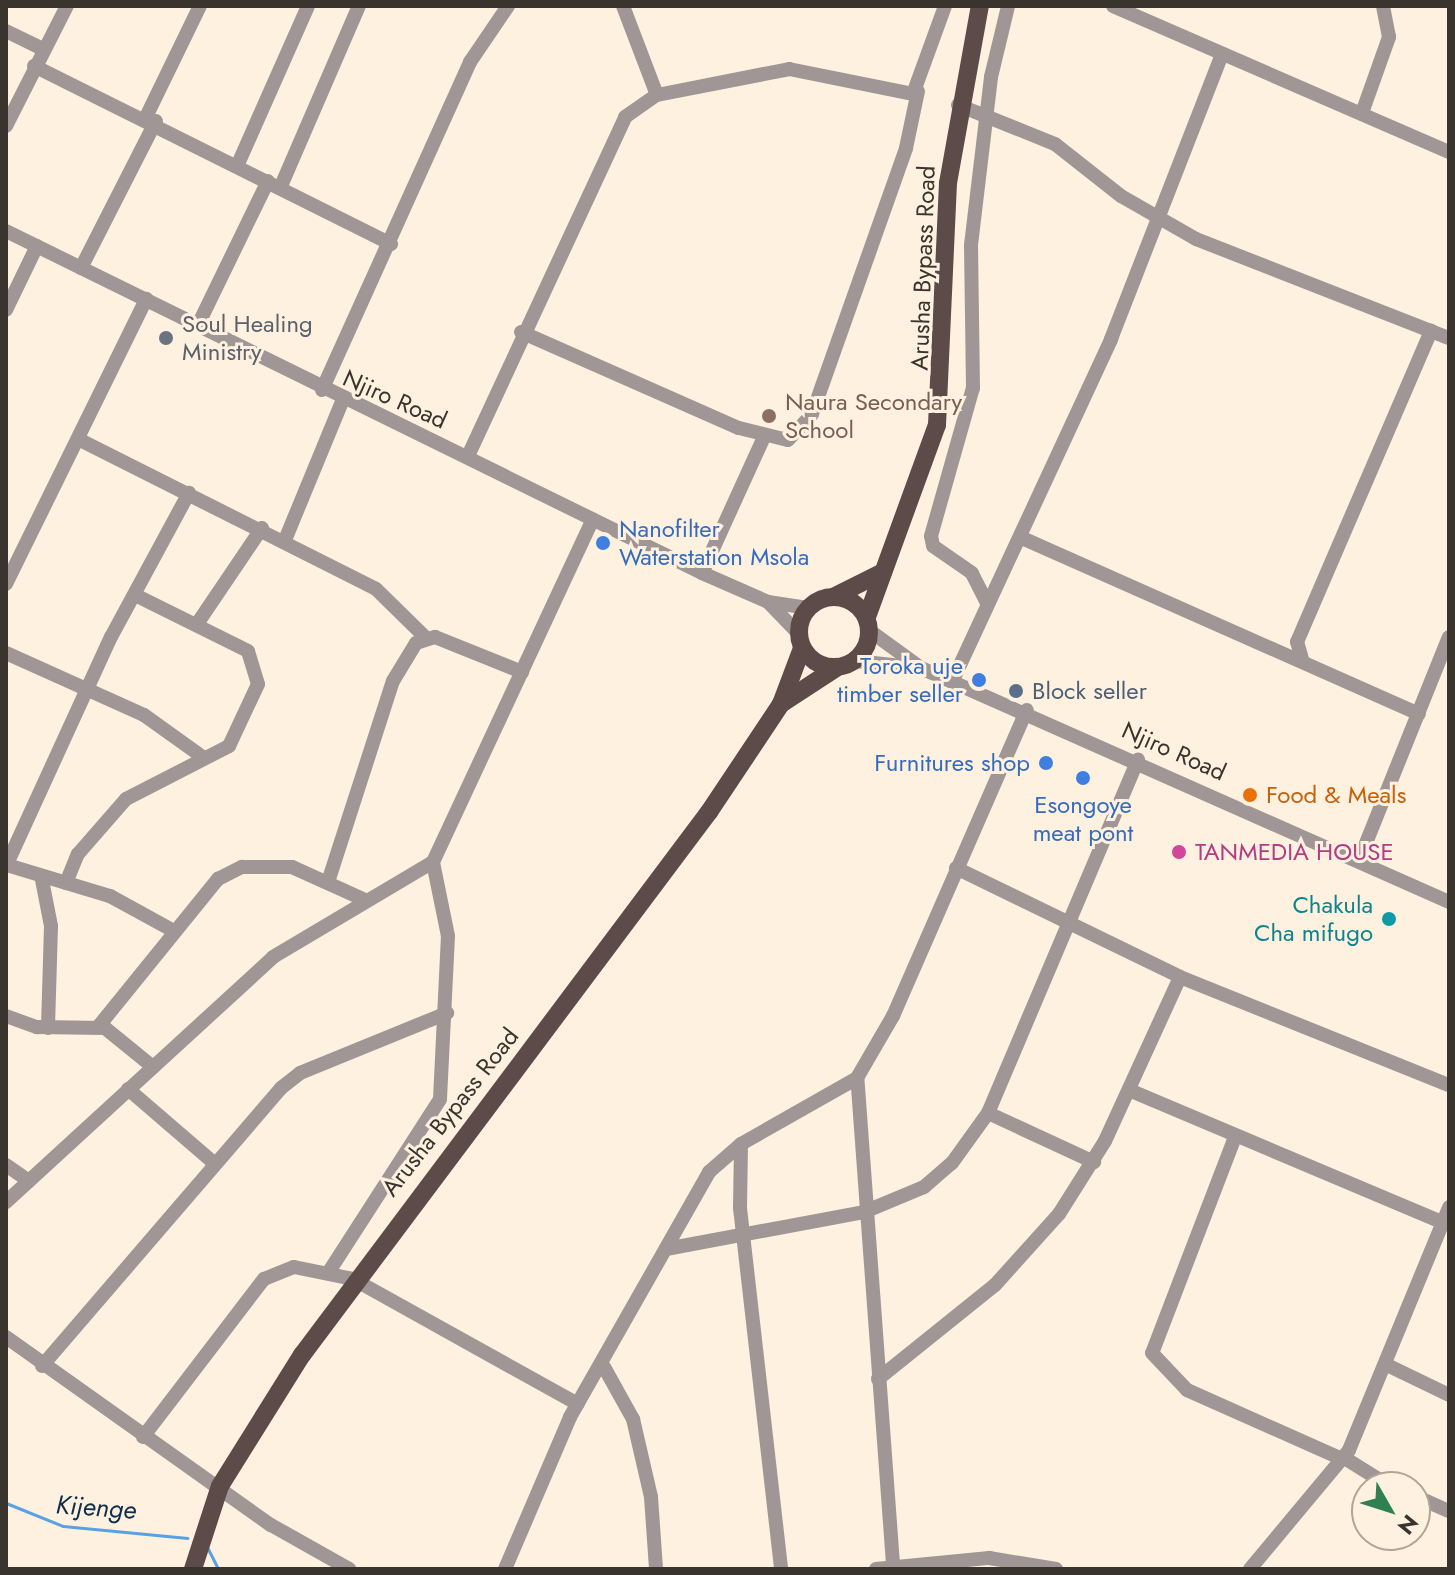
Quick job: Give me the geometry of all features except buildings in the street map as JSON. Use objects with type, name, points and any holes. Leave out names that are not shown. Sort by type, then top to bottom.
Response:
[{"type":"main road","name":"Arusha Bypass Road","points":[[781,704],[836,668],[855,661],[883,572],[926,472],[937,425],[958,105],[980,6]]},
{"type":"main road","points":[[808,608],[883,572]]},
{"type":"main road","points":[[833,597],[853,602],[868,624]]},
{"type":"main road","name":"Arusha Bypass Road","points":[[194,1565],[220,1486],[353,1279],[618,939],[781,704],[808,608]]},
{"type":"main road","points":[[800,641],[816,663],[836,668]]},
{"type":"street","points":[[6,126],[41,48],[67,6]]},
{"type":"street","points":[[81,268],[200,6]]},
{"type":"street","points":[[238,164],[308,6]]},
{"type":"street","points":[[198,325],[274,183],[359,6]]},
{"type":"street","points":[[322,390],[391,244],[470,62],[508,6]]},
{"type":"street","points":[[623,6],[657,95]]},
{"type":"street","points":[[521,332],[764,437],[788,440],[812,414],[906,148],[918,91],[945,6]]},
{"type":"street","points":[[986,601],[972,573],[933,546],[931,536],[973,388],[971,245],[1008,6]]},
{"type":"street","points":[[1113,6],[1449,152]]},
{"type":"street","points":[[1362,113],[1389,37],[1383,6]]},
{"type":"street","points":[[6,31],[41,48]]},
{"type":"street","points":[[953,680],[986,601],[1022,538],[1161,221],[1222,54]]},
{"type":"street","points":[[34,66],[151,119],[391,244]]},
{"type":"street","points":[[468,456],[521,332],[625,117],[657,95],[789,69],[918,91]]},
{"type":"street","points":[[958,105],[1055,144],[1161,221],[1449,338]]},
{"type":"street","name":"Njiro Road","points":[[6,231],[322,390],[468,456],[702,573],[768,602],[808,608]]},
{"type":"street","points":[[6,310],[37,246]]},
{"type":"street","points":[[8,578],[80,440],[146,299]]},
{"type":"street","points":[[1302,659],[1302,630],[1431,331]]},
{"type":"street","points":[[285,540],[343,399]]},
{"type":"street","points":[[702,573],[764,437]]},
{"type":"street","points":[[80,440],[262,528],[376,589],[425,637],[522,672]]},
{"type":"street","points":[[172,930],[66,883],[42,880],[6,866],[86,689],[189,493]]},
{"type":"street","points":[[330,1270],[440,1099],[447,1013],[448,936],[433,862],[593,519]]},
{"type":"street","points":[[197,624],[262,528]]},
{"type":"street","points":[[1022,538],[1302,659],[1419,714]]},
{"type":"street","points":[[66,883],[78,854],[126,799],[223,751],[241,726],[258,667],[248,651],[135,595]]},
{"type":"street","name":"Njiro Road","points":[[768,602],[800,641]]},
{"type":"street","name":"Njiro Road","points":[[868,624],[921,668]]},
{"type":"street","points":[[328,882],[393,681],[425,637]]},
{"type":"street","points":[[1360,858],[1449,637]]},
{"type":"street","points":[[6,653],[144,715],[204,758]]},
{"type":"street","name":"Njiro Road","points":[[855,661],[921,668],[1027,710],[1360,858],[1449,902]]},
{"type":"street","points":[[893,1564],[864,1212],[857,1078],[1027,710]]},
{"type":"street","points":[[666,1249],[864,1212],[924,1187],[988,1113],[1138,760]]},
{"type":"street","points":[[6,1202],[273,957],[363,899],[433,862]]},
{"type":"street","points":[[98,1027],[172,930],[218,879],[242,867],[292,867],[363,899]]},
{"type":"street","points":[[956,868],[1180,977],[1449,1085]]},
{"type":"street","points":[[42,880],[51,926],[48,1028]]},
{"type":"street","points":[[150,919],[154,955]]},
{"type":"street","points":[[878,1379],[995,1285],[1059,1214],[1094,1162],[1180,977]]},
{"type":"street","points":[[42,1366],[214,1163],[300,1073],[447,1013]]},
{"type":"street","points":[[6,1016],[48,1028],[98,1027],[153,1067]]},
{"type":"street","points":[[505,1569],[578,1404],[604,1367],[709,1172],[741,1144],[857,1078]]},
{"type":"street","points":[[128,1089],[214,1163]]},
{"type":"street","points":[[1129,1090],[1442,1222]]},
{"type":"street","points":[[988,1113],[1094,1162]]},
{"type":"street","points":[[1235,1137],[1152,1353],[1187,1390],[1341,1458],[1363,1471]]},
{"type":"street","points":[[741,1144],[737,1176],[747,1232],[781,1569]]},
{"type":"street","points":[[6,1165],[29,1181]]},
{"type":"street","points":[[1250,1569],[1341,1458],[1387,1365],[1449,1207]]},
{"type":"street","points":[[143,1437],[264,1279],[294,1267],[330,1270],[353,1279],[578,1404]]},
{"type":"street","points":[[6,1337],[143,1437],[349,1569]]},
{"type":"street","points":[[1387,1365],[1449,1395]]},
{"type":"street","points":[[604,1367],[633,1419],[651,1497],[656,1569]]},
{"type":"street","points":[[876,1569],[893,1564],[959,1564],[1000,1558],[1056,1569]]},
{"type":"waterway","name":"Kijenge","points":[[6,1503],[63,1526],[187,1538]]},
{"type":"waterway","points":[[207,1547],[218,1569]]},
{"type":"place","name":"Soul Healing Ministry","points":[[166,338]]},
{"type":"place","name":"Naura Secondary School","points":[[769,416]]},
{"type":"place","name":"Nanofilter Waterstation Msola","points":[[603,543]]},
{"type":"place","name":"Toroka uje timber seller","points":[[979,680]]},
{"type":"place","name":"Block seller","points":[[1016,691]]},
{"type":"place","name":"Furnitures shop","points":[[1046,763]]},
{"type":"place","name":"Esongoye meat pont","points":[[1083,778]]},
{"type":"place","name":"Food & Meals","points":[[1250,795]]},
{"type":"place","name":"TANMEDIA HOUSE","points":[[1179,852]]},
{"type":"place","name":"Chakula Cha mifugo","points":[[1389,919]]}]
